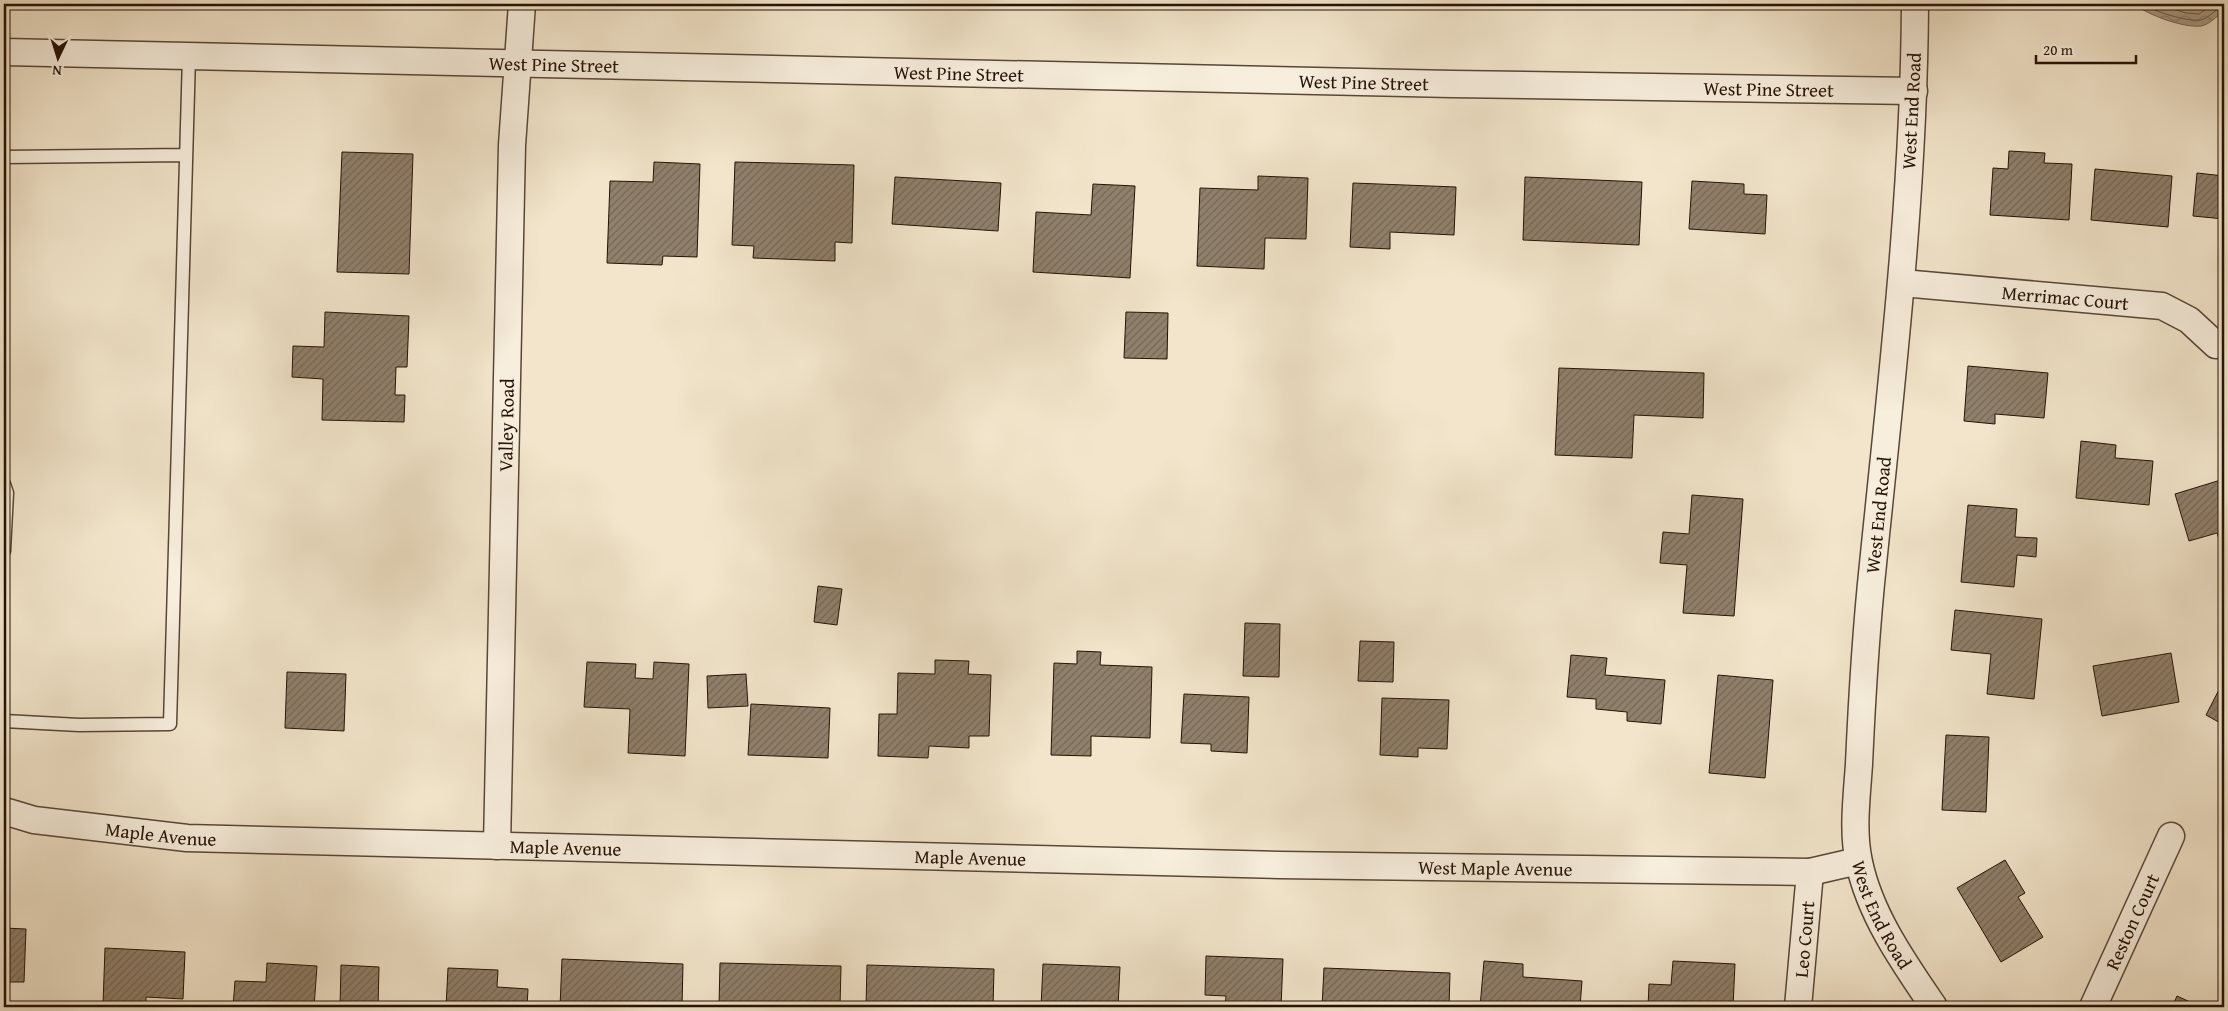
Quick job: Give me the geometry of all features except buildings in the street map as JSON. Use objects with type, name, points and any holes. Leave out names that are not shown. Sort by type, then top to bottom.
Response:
[{"type":"street","name":"Valley Road","points":[[497,846],[512,145],[522,4]]},
{"type":"street","name":"West End Road","points":[[1915,4],[1914,91],[1902,283],[1864,649],[1856,819],[1858,861],[1874,908],[1903,962],[1934,1007]]},
{"type":"street","name":"West Pine Street","points":[[4,52],[1442,84],[1914,91]]},
{"type":"street","name":"Merrimac Court","points":[[1902,283],[2162,306],[2189,320],[2216,345]]},
{"type":"street","name":"Maple Avenue","points":[[4,811],[34,820],[187,838],[1130,861]]},
{"type":"street","name":"Reston Court","points":[[2093,1007],[2171,836]]},
{"type":"street","name":"West Maple Avenue","points":[[1130,861],[1810,872],[1858,861]]},
{"type":"street","name":"Leo Court","points":[[1798,1007],[1810,872]]},
{"type":"lane","points":[[4,721],[79,725],[170,724],[189,56]]},
{"type":"lane","points":[[4,157],[186,155]]},
{"type":"lane","points":[[4,484],[7,493],[4,551]]},
{"type":"water","points":[[2134,4],[2224,4],[2224,11],[2207,24],[2194,26],[2166,20]]}]
